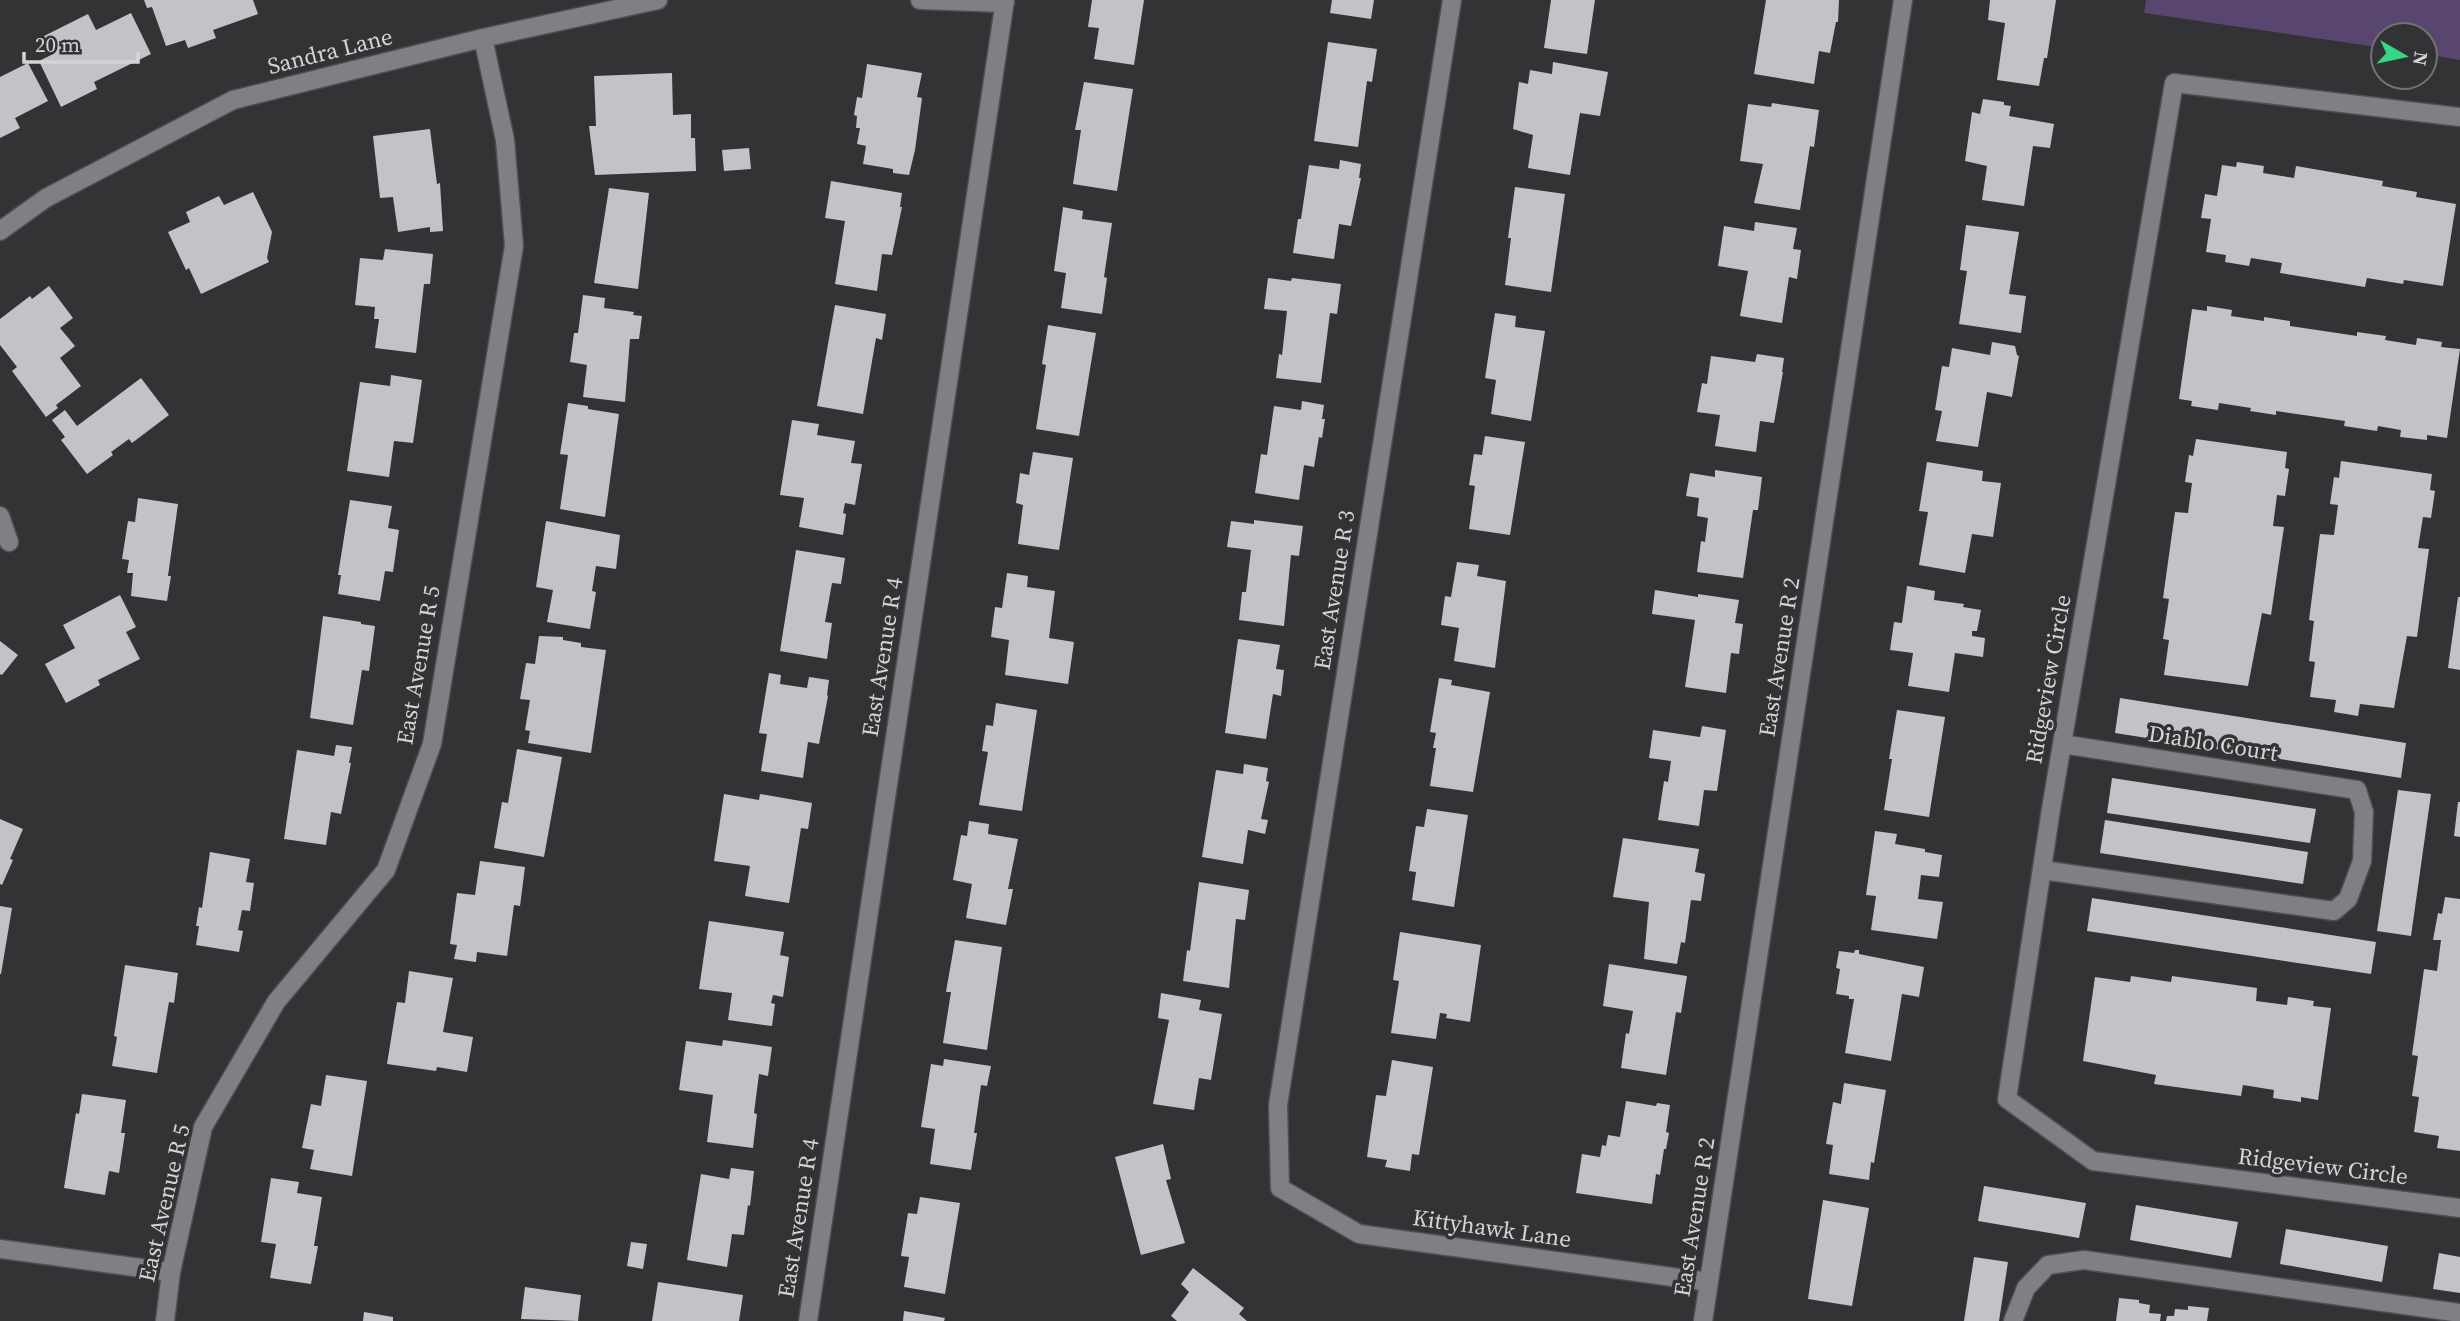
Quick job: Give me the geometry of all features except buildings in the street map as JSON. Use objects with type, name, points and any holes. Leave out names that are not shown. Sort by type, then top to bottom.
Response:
[{"type":"street","name":"Sandra Lane","points":[[0,231],[46,198],[233,100],[483,38],[659,0]]},
{"type":"street","points":[[920,0],[1005,2]]},
{"type":"street","name":"East Avenue R 3","points":[[1280,1188],[1278,1105],[1452,0]]},
{"type":"street","name":"East Avenue R 2","points":[[1703,1321],[1903,0]]},
{"type":"street","name":"East Avenue R 4","points":[[808,1321],[1005,2]]},
{"type":"street","name":"East Avenue R 5","points":[[165,1321],[171,1272],[202,1128],[276,1002],[386,870],[432,744],[514,246],[505,140],[483,38]]},
{"type":"street","name":"Ridgeview Circle","points":[[2460,117],[2174,83],[2062,744],[2007,1099],[2093,1161],[2460,1208]]},
{"type":"street","points":[[0,516],[9,542]]},
{"type":"street","name":"Diablo Court","points":[[2042,870],[2334,911],[2348,899],[2362,861],[2364,812],[2357,790],[2062,744]]},
{"type":"street","name":"Kittyhawk Lane","points":[[1280,1188],[1359,1234],[1709,1282]]},
{"type":"street","points":[[0,1248],[171,1272]]},
{"type":"street","points":[[2013,1321],[2026,1288],[2048,1265],[2084,1260],[2460,1313]]},
{"type":"shaded area","points":[[2146,0],[2460,0],[2460,60],[2439,56],[2439,21],[2369,21],[2369,46],[2144,13]]}]
